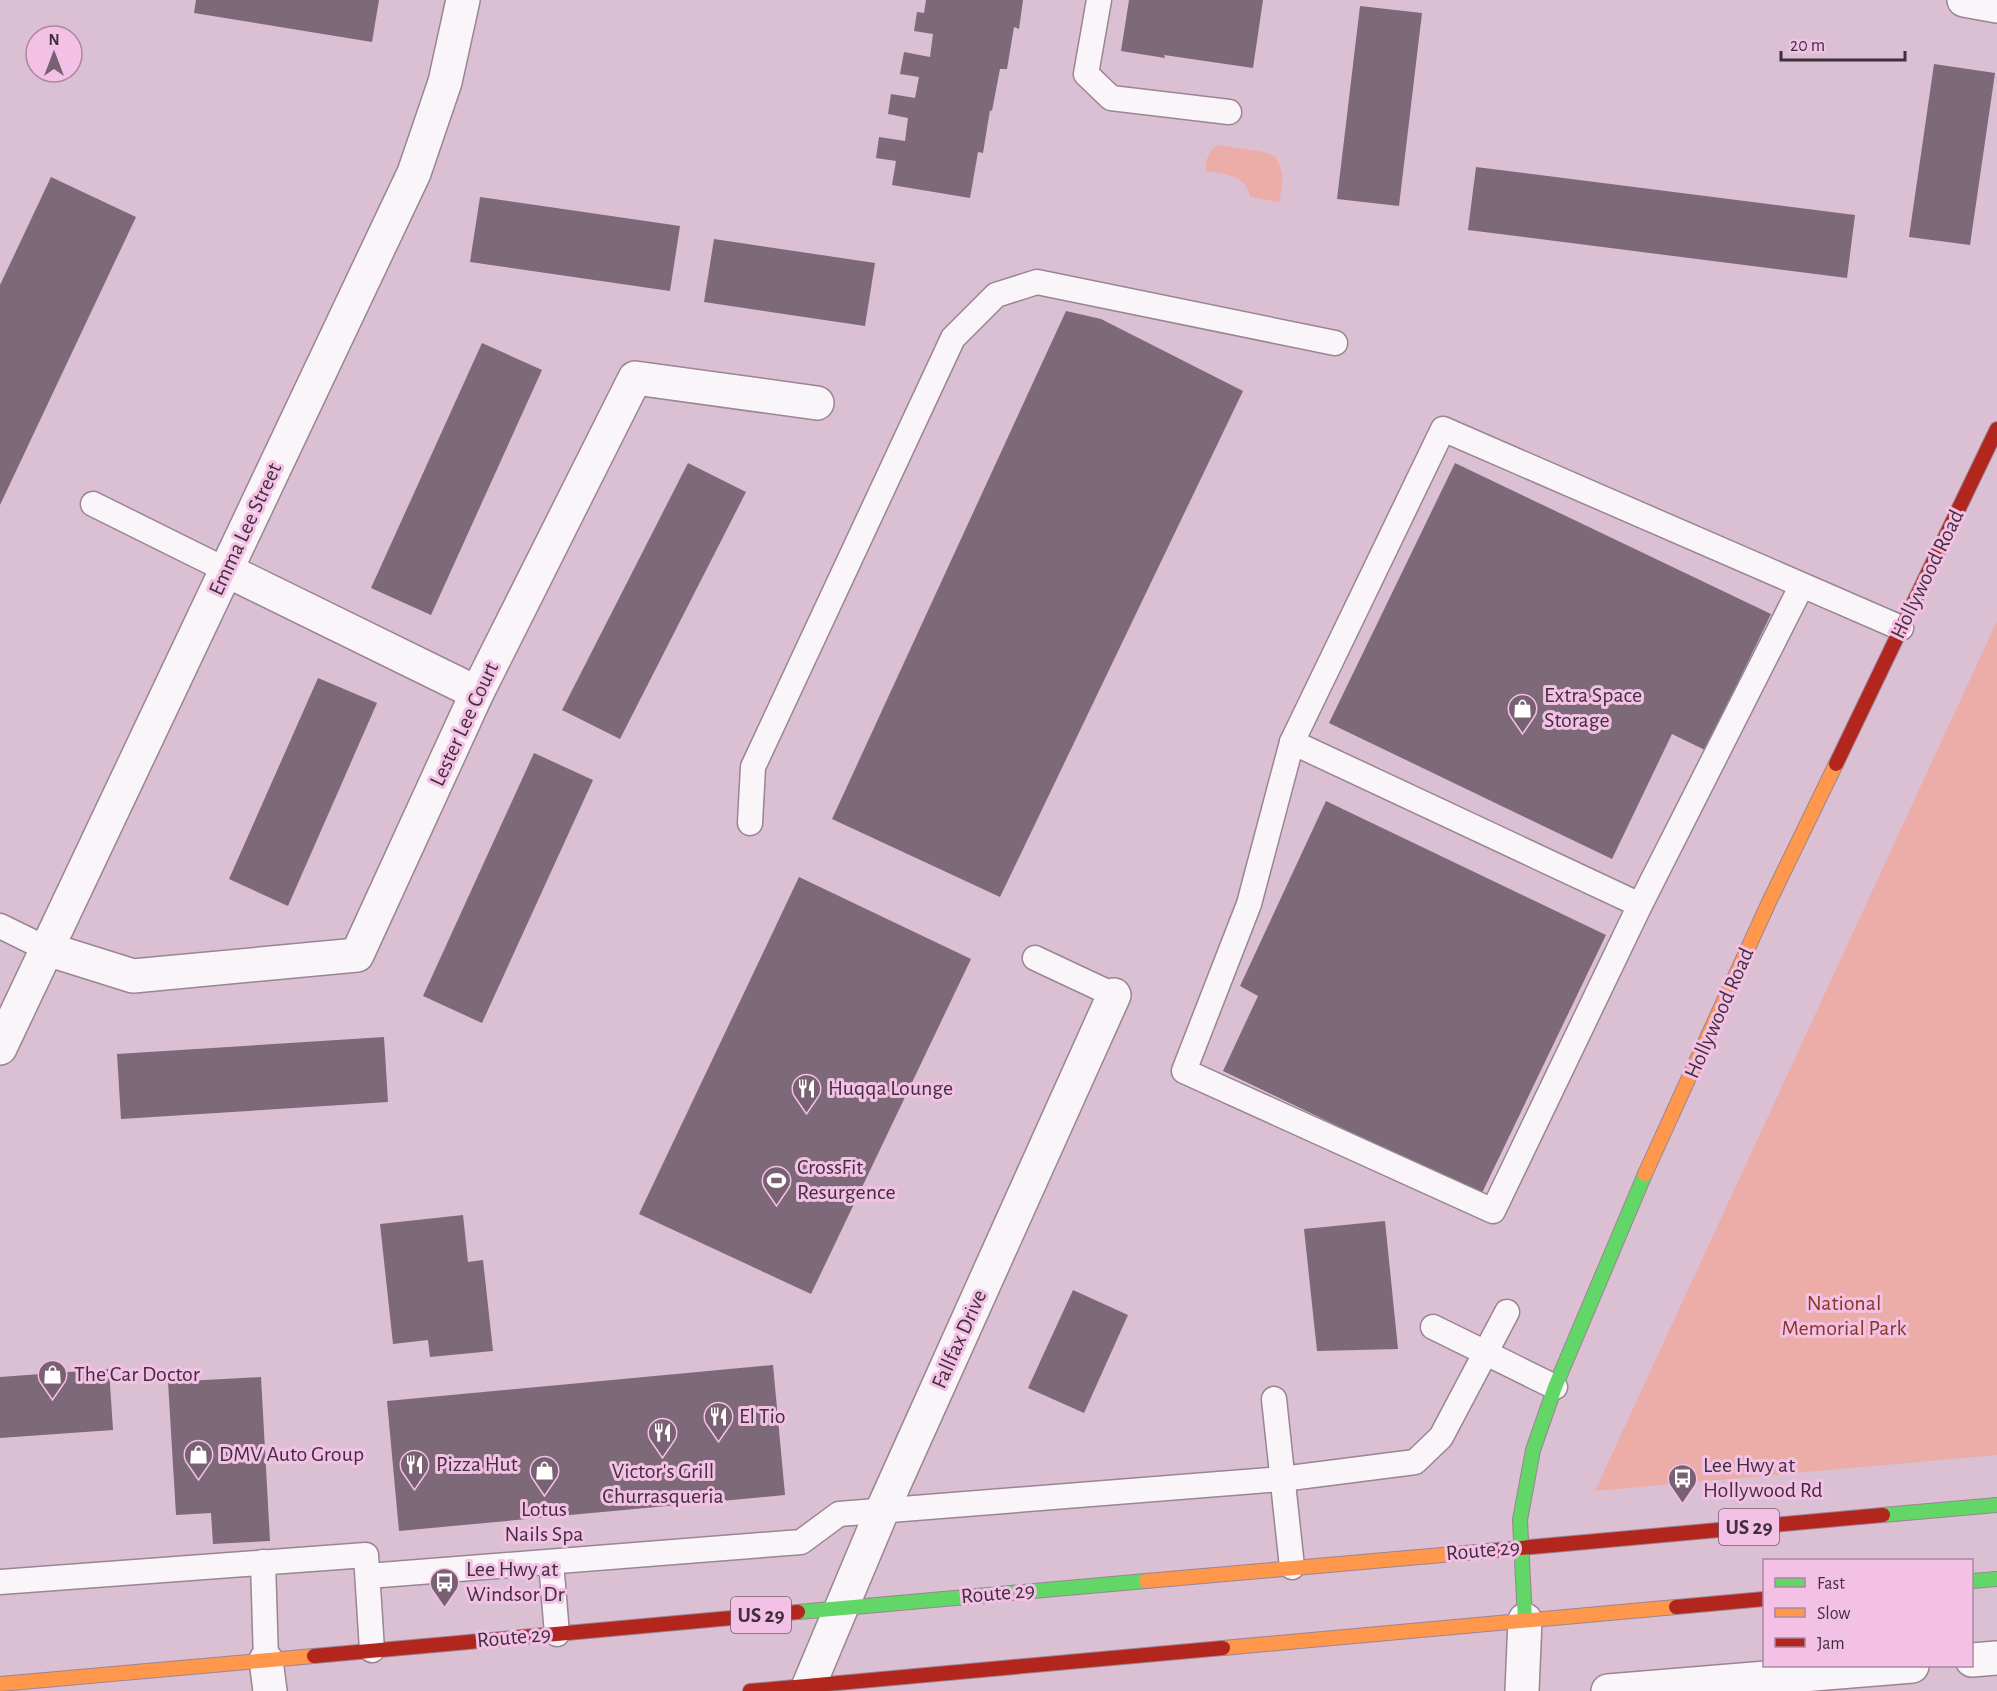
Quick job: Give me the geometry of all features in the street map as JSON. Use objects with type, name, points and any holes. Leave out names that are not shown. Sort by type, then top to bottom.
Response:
[{"type":"main road","name":"Hollywood Road","points":[[1525,1620],[1520,1520],[1533,1450],[1555,1387],[1621,1228],[1769,902],[1997,429]]},
{"type":"main road","name":"Route 29","points":[[0,1684],[268,1675],[372,1650],[1997,1505]]},
{"type":"main road","points":[[1973,1581],[1997,1579]]},
{"type":"main road","points":[[750,1691],[1763,1599]]},
{"type":"street","name":"Emma Lee Street","points":[[0,1048],[414,173],[445,82],[463,0]]},
{"type":"street","points":[[1964,0],[1997,6]]},
{"type":"street","name":"Lester Lee Court","points":[[47,949],[133,976],[357,956],[477,693],[635,378],[817,403]]},
{"type":"street","points":[[226,570],[477,693]]},
{"type":"street","name":"Fallfax Drive","points":[[809,1685],[882,1511],[1114,995]]},
{"type":"street","points":[[1522,1691],[1525,1620]]},
{"type":"street","points":[[1973,1660],[1997,1658]]},
{"type":"street","points":[[1608,1691],[1859,1681],[1905,1667]]},
{"type":"lane","points":[[1099,0],[1086,74],[1111,98],[1229,111]]},
{"type":"lane","points":[[750,824],[753,768],[763,746],[953,338],[996,295],[1037,282],[1335,343]]},
{"type":"lane","points":[[1802,585],[1640,905],[1493,1210],[1184,1071],[1249,904],[1292,742],[1443,429],[1901,628]]},
{"type":"lane","points":[[93,504],[226,570]]},
{"type":"lane","points":[[1292,742],[1640,905]]},
{"type":"lane","points":[[0,926],[47,949]]},
{"type":"lane","points":[[1035,958],[1114,995]]},
{"type":"lane","points":[[368,1576],[801,1542],[839,1514],[1282,1479],[1415,1462],[1441,1437],[1507,1312]]},
{"type":"lane","points":[[1433,1327],[1555,1387]]},
{"type":"lane","points":[[1274,1399],[1292,1567]]},
{"type":"lane","points":[[0,1582],[366,1555],[372,1650]]},
{"type":"lane","points":[[263,1562],[268,1675]]},
{"type":"lane","points":[[551,1562],[557,1634]]},
{"type":"green space","points":[[1219,145],[1264,152],[1275,156],[1282,179],[1279,202],[1250,197],[1248,189],[1234,176],[1205,171],[1210,153]]},
{"type":"green space","name":"National Memorial Park","points":[[1997,621],[1997,1455],[1595,1491]]},
{"type":"building","points":[[196,0],[379,0],[372,42],[194,13]]},
{"type":"building","points":[[926,0],[1023,0],[1019,29],[1014,27],[1007,69],[1000,69],[983,153],[978,152],[970,198],[892,185],[896,161],[876,158],[879,137],[905,141],[908,118],[888,114],[891,94],[915,98],[919,77],[900,74],[904,52],[930,57],[933,34],[914,31],[917,12],[924,13]]},
{"type":"building","points":[[1129,0],[1263,0],[1253,68],[1121,51]]},
{"type":"building","points":[[1360,6],[1422,13],[1399,206],[1337,199]]},
{"type":"building","points":[[1934,64],[1995,73],[1970,245],[1909,237]]},
{"type":"building","points":[[1476,167],[1855,215],[1847,278],[1468,230]]},
{"type":"building","points":[[51,177],[136,217],[0,505],[0,285]]},
{"type":"building","points":[[480,197],[680,226],[670,291],[470,262]]},
{"type":"building","points":[[714,239],[875,263],[865,326],[704,302]]},
{"type":"building","points":[[1066,311],[1101,319],[1243,391],[1000,897],[832,819]]},
{"type":"building","points":[[482,343],[542,370],[431,615],[371,588]]},
{"type":"building","points":[[688,463],[746,492],[620,739],[562,710]]},
{"type":"building","points":[[1455,463],[1771,614],[1705,750],[1672,734],[1612,859],[1329,723]]},
{"type":"building","points":[[318,678],[377,703],[288,906],[229,879]]},
{"type":"building","points":[[534,753],[593,780],[482,1023],[423,996]]},
{"type":"building","points":[[1326,801],[1606,935],[1481,1195],[1223,1071],[1258,996],[1240,986]]},
{"type":"building","points":[[799,877],[971,959],[811,1294],[639,1214]]},
{"type":"building","points":[[384,1037],[388,1102],[121,1119],[117,1054]]},
{"type":"building","points":[[463,1215],[468,1262],[483,1260],[493,1351],[430,1357],[428,1340],[393,1344],[380,1224]]},
{"type":"building","points":[[1385,1221],[1398,1349],[1317,1351],[1304,1229]]},
{"type":"building","points":[[1073,1290],[1128,1315],[1084,1413],[1028,1388]]},
{"type":"building","points":[[773,1365],[785,1495],[399,1531],[387,1401]]},
{"type":"building","points":[[109,1369],[113,1430],[0,1438],[0,1377]]},
{"type":"building","points":[[261,1377],[270,1541],[213,1544],[211,1513],[176,1515],[168,1382]]},
{"type":"traffic: fast","points":[[1525,1620],[1520,1520],[1533,1450],[1555,1387],[1645,1174]]},
{"type":"traffic: fast","points":[[1883,1515],[1997,1505]]},
{"type":"traffic: fast","points":[[1973,1581],[1997,1579]]},
{"type":"traffic: fast","points":[[798,1612],[1146,1581]]},
{"type":"traffic: slow","points":[[1645,1174],[1769,902],[1836,764]]},
{"type":"traffic: slow","points":[[1146,1581],[1476,1552]]},
{"type":"traffic: slow","points":[[1223,1648],[1676,1607]]},
{"type":"traffic: slow","points":[[0,1684],[314,1656]]},
{"type":"traffic: jam","points":[[1836,764],[1997,429]]},
{"type":"traffic: jam","points":[[1476,1552],[1883,1515]]},
{"type":"traffic: jam","points":[[1676,1607],[1763,1599]]},
{"type":"traffic: jam","points":[[314,1656],[798,1612]]},
{"type":"traffic: jam","points":[[750,1691],[1223,1648]]},
{"type":"place","name":"Extra Space Storage","points":[[1523,734]]},
{"type":"place","name":"Huqqa Lounge","points":[[807,1114]]},
{"type":"place","name":"CrossFit Resurgence","points":[[776,1206]]},
{"type":"place","name":"The Car Doctor","points":[[53,1400]]},
{"type":"place","name":"El Tio","points":[[718,1442]]},
{"type":"place","name":"Victor's Grill Churrasqueria","points":[[663,1458]]},
{"type":"place","name":"DMV Auto Group","points":[[198,1480]]},
{"type":"place","name":"Pizza Hut","points":[[415,1490]]},
{"type":"place","name":"Lotus Nails Spa","points":[[544,1496]]},
{"type":"place","name":"Lee Hwy at Hollywood Rd","points":[[1682,1504]]},
{"type":"place","name":"Lee Hwy at Windsor Dr","points":[[445,1608]]}]
